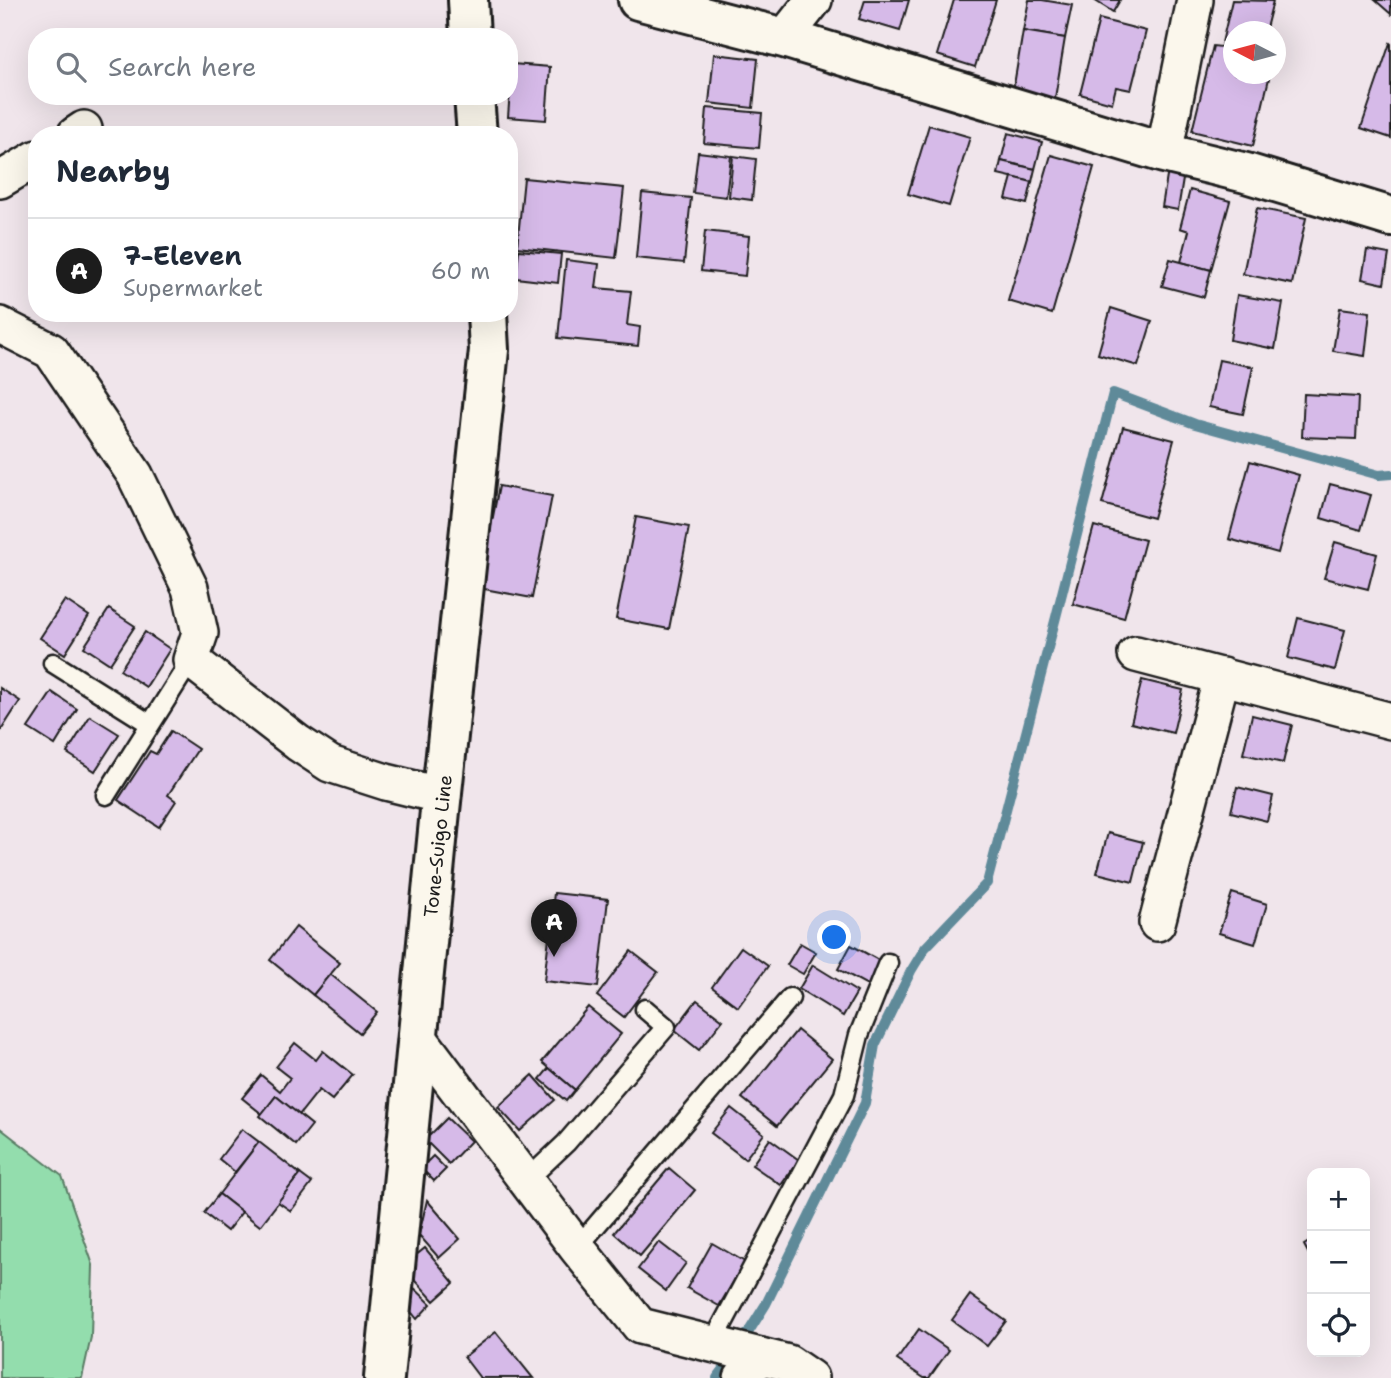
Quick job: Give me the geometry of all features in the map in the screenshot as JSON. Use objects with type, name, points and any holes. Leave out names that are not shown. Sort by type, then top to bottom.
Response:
[{"type":"main road","points":[[468,0],[470,28]]},
{"type":"main road","points":[[638,0],[784,38],[1164,153],[1246,173],[1391,217]]},
{"type":"main road","points":[[475,105],[476,126]]},
{"type":"main road","name":"Tone-Suigo Line","points":[[384,1378],[489,350],[487,322]]},
{"type":"street","points":[[784,38],[814,0]]},
{"type":"street","points":[[1164,153],[1195,0]]},
{"type":"street","points":[[0,180],[28,163]]},
{"type":"street","points":[[0,325],[51,351],[135,475],[190,588],[201,633],[191,660],[298,743],[330,764],[443,796]]},
{"type":"street","points":[[1136,654],[1391,721]]},
{"type":"street","points":[[1157,923],[1222,676]]},
{"type":"street","points":[[419,1038],[577,1248],[640,1326],[736,1355],[788,1363],[810,1378]]},
{"type":"lane","points":[[106,794],[191,660]]},
{"type":"lane","points":[[53,663],[150,724]]},
{"type":"lane","points":[[736,1355],[844,1095],[859,1035],[888,963]]},
{"type":"lane","points":[[577,1248],[790,998]]},
{"type":"lane","points":[[526,1181],[566,1143],[666,1027],[645,1009]]},
{"type":"green space","points":[[0,1128],[62,1176],[93,1265],[91,1337],[82,1378],[0,1378]]},
{"type":"building","points":[[865,0],[909,0],[900,31],[859,19]]},
{"type":"building","points":[[954,0],[996,0],[975,67],[937,55]]},
{"type":"building","points":[[1029,0],[1072,5],[1065,38],[1023,31]]},
{"type":"building","points":[[1094,0],[1120,0],[1113,12]]},
{"type":"building","points":[[1232,0],[1273,1],[1268,21],[1227,21]]},
{"type":"building","points":[[1375,0],[1391,0],[1391,14]]},
{"type":"building","points":[[1099,19],[1146,31],[1131,90],[1116,87],[1112,103],[1080,94]]},
{"type":"building","points":[[1023,31],[1065,38],[1055,98],[1013,91]]},
{"type":"building","points":[[1223,38],[1223,84],[1268,84],[1253,146],[1192,131],[1213,46],[1221,47]]},
{"type":"building","points":[[1391,44],[1391,138],[1361,128]]},
{"type":"building","points":[[714,54],[758,59],[753,108],[709,103]]},
{"type":"building","points":[[518,64],[550,67],[546,120],[508,117],[509,105],[518,105]]},
{"type":"building","points":[[707,108],[762,113],[759,148],[704,143]]},
{"type":"building","points":[[929,125],[970,137],[949,206],[908,194]]},
{"type":"building","points":[[1008,133],[1042,142],[1035,169],[1001,161]]},
{"type":"building","points":[[698,152],[731,156],[726,197],[693,193]]},
{"type":"building","points":[[1051,155],[1094,167],[1052,314],[1008,301]]},
{"type":"building","points":[[733,156],[756,159],[752,200],[729,197]]},
{"type":"building","points":[[1001,161],[1035,169],[1032,182],[998,174]]},
{"type":"building","points":[[1168,170],[1184,173],[1178,210],[1162,207]]},
{"type":"building","points":[[1012,177],[1032,182],[1027,204],[1006,199]]},
{"type":"building","points":[[524,178],[624,188],[616,258],[518,247]]},
{"type":"building","points":[[1190,190],[1230,201],[1211,270],[1181,262],[1189,231],[1180,228]]},
{"type":"building","points":[[642,193],[691,198],[684,263],[636,258]]},
{"type":"building","points":[[1257,208],[1306,218],[1292,284],[1243,274]]},
{"type":"building","points":[[705,231],[749,236],[745,276],[701,271]]},
{"type":"building","points":[[519,250],[561,254],[558,283],[518,278]]},
{"type":"building","points":[[1367,250],[1389,254],[1384,284],[1362,279]]},
{"type":"building","points":[[1170,259],[1211,270],[1204,297],[1162,286]]},
{"type":"building","points":[[566,260],[599,264],[596,288],[631,291],[627,325],[640,327],[638,346],[558,338]]},
{"type":"building","points":[[1237,295],[1283,303],[1275,349],[1230,340]]},
{"type":"building","points":[[1111,308],[1152,321],[1138,366],[1098,354]]},
{"type":"building","points":[[1340,308],[1370,312],[1365,356],[1333,351]]},
{"type":"building","points":[[1219,360],[1253,367],[1243,414],[1209,407]]},
{"type":"building","points":[[1304,394],[1358,397],[1356,439],[1302,437]]},
{"type":"building","points":[[1123,427],[1174,440],[1153,518],[1102,504]]},
{"type":"building","points":[[1250,461],[1299,475],[1278,553],[1229,539]]},
{"type":"building","points":[[1330,484],[1371,495],[1361,530],[1321,518]]},
{"type":"building","points":[[499,486],[552,496],[532,598],[479,588]]},
{"type":"building","points":[[636,517],[689,527],[669,629],[616,619]]},
{"type":"building","points":[[1094,526],[1145,540],[1124,618],[1073,604]]},
{"type":"building","points":[[1335,542],[1377,554],[1368,589],[1324,578]]},
{"type":"building","points":[[65,600],[89,616],[65,654],[40,638]]},
{"type":"building","points":[[109,609],[135,626],[110,664],[84,647]]},
{"type":"building","points":[[1298,618],[1345,630],[1335,670],[1288,658]]},
{"type":"building","points":[[145,632],[170,649],[146,687],[120,670]]},
{"type":"building","points":[[1142,680],[1183,690],[1173,733],[1131,723]]},
{"type":"building","points":[[0,688],[20,701],[0,732]]},
{"type":"building","points":[[52,692],[77,709],[55,745],[28,728]]},
{"type":"building","points":[[1252,715],[1292,725],[1283,763],[1243,754]]},
{"type":"building","points":[[90,716],[119,734],[95,771],[67,753]]},
{"type":"building","points":[[171,731],[198,749],[168,795],[176,801],[159,827],[118,800],[150,751],[156,754]]},
{"type":"building","points":[[1237,787],[1273,796],[1267,821],[1231,812]]},
{"type":"building","points":[[1108,833],[1143,842],[1133,882],[1097,873]]},
{"type":"building","points":[[554,893],[608,899],[598,987],[544,981]]},
{"type":"building","points":[[1232,893],[1267,904],[1255,944],[1219,933]]},
{"type":"building","points":[[296,927],[340,963],[313,995],[270,960]]},
{"type":"building","points":[[800,943],[816,952],[803,974],[787,965]]},
{"type":"building","points":[[851,945],[882,962],[869,986],[838,969]]},
{"type":"building","points":[[741,947],[768,966],[738,1007],[712,987]]},
{"type":"building","points":[[631,951],[658,972],[624,1017],[597,996]]},
{"type":"building","points":[[813,965],[857,992],[843,1016],[799,989]]},
{"type":"building","points":[[330,974],[377,1012],[360,1033],[313,995]]},
{"type":"building","points":[[697,1000],[723,1020],[699,1050],[674,1030]]},
{"type":"building","points":[[588,1007],[621,1034],[575,1090],[542,1062]]},
{"type":"building","points":[[797,1030],[832,1059],[777,1126],[742,1098]]},
{"type":"building","points":[[295,1043],[316,1060],[323,1051],[353,1075],[332,1100],[319,1090],[299,1115],[276,1096],[262,1114],[242,1098],[261,1075],[280,1091],[290,1078],[276,1067]]},
{"type":"building","points":[[549,1068],[575,1090],[566,1101],[540,1079]]},
{"type":"building","points":[[533,1075],[555,1100],[520,1131],[498,1107]]},
{"type":"building","points":[[276,1096],[312,1125],[296,1145],[260,1116]]},
{"type":"building","points":[[731,1108],[764,1134],[745,1159],[711,1133]]},
{"type":"building","points":[[447,1118],[471,1141],[449,1164],[425,1140]]},
{"type":"building","points":[[242,1129],[259,1142],[235,1172],[219,1159]]},
{"type":"building","points":[[770,1139],[799,1160],[781,1185],[752,1165]]},
{"type":"building","points":[[259,1142],[300,1174],[260,1226],[219,1194]]},
{"type":"building","points":[[433,1156],[446,1169],[434,1181],[421,1168]]},
{"type":"building","points":[[669,1168],[695,1190],[640,1256],[614,1233]]},
{"type":"building","points":[[300,1174],[312,1183],[291,1211],[278,1202]]},
{"type":"building","points":[[219,1194],[242,1212],[227,1231],[204,1213]]},
{"type":"building","points":[[427,1200],[460,1239],[439,1258],[419,1235]]},
{"type":"building","points":[[659,1242],[686,1263],[666,1291],[638,1269]]},
{"type":"building","points":[[712,1243],[745,1262],[719,1306],[687,1288]]},
{"type":"building","points":[[425,1248],[454,1283],[434,1301],[408,1272],[409,1261]]},
{"type":"building","points":[[407,1281],[431,1304],[417,1319],[405,1304]]},
{"type":"building","points":[[970,1295],[1006,1321],[987,1346],[952,1320]]},
{"type":"building","points":[[919,1329],[949,1350],[929,1378],[924,1378],[897,1360]]},
{"type":"building","points":[[496,1332],[533,1378],[480,1378],[464,1357]]},
{"type":"waterway","points":[[741,1344],[766,1304],[865,1103],[875,1045],[911,971],[925,948],[987,883],[1113,393],[1195,424],[1379,475],[1391,474]]},
{"type":"waterway","points":[[717,1378],[733,1357]]},
{"type":"place","name":"7-Eleven","points":[[554,957]]}]
